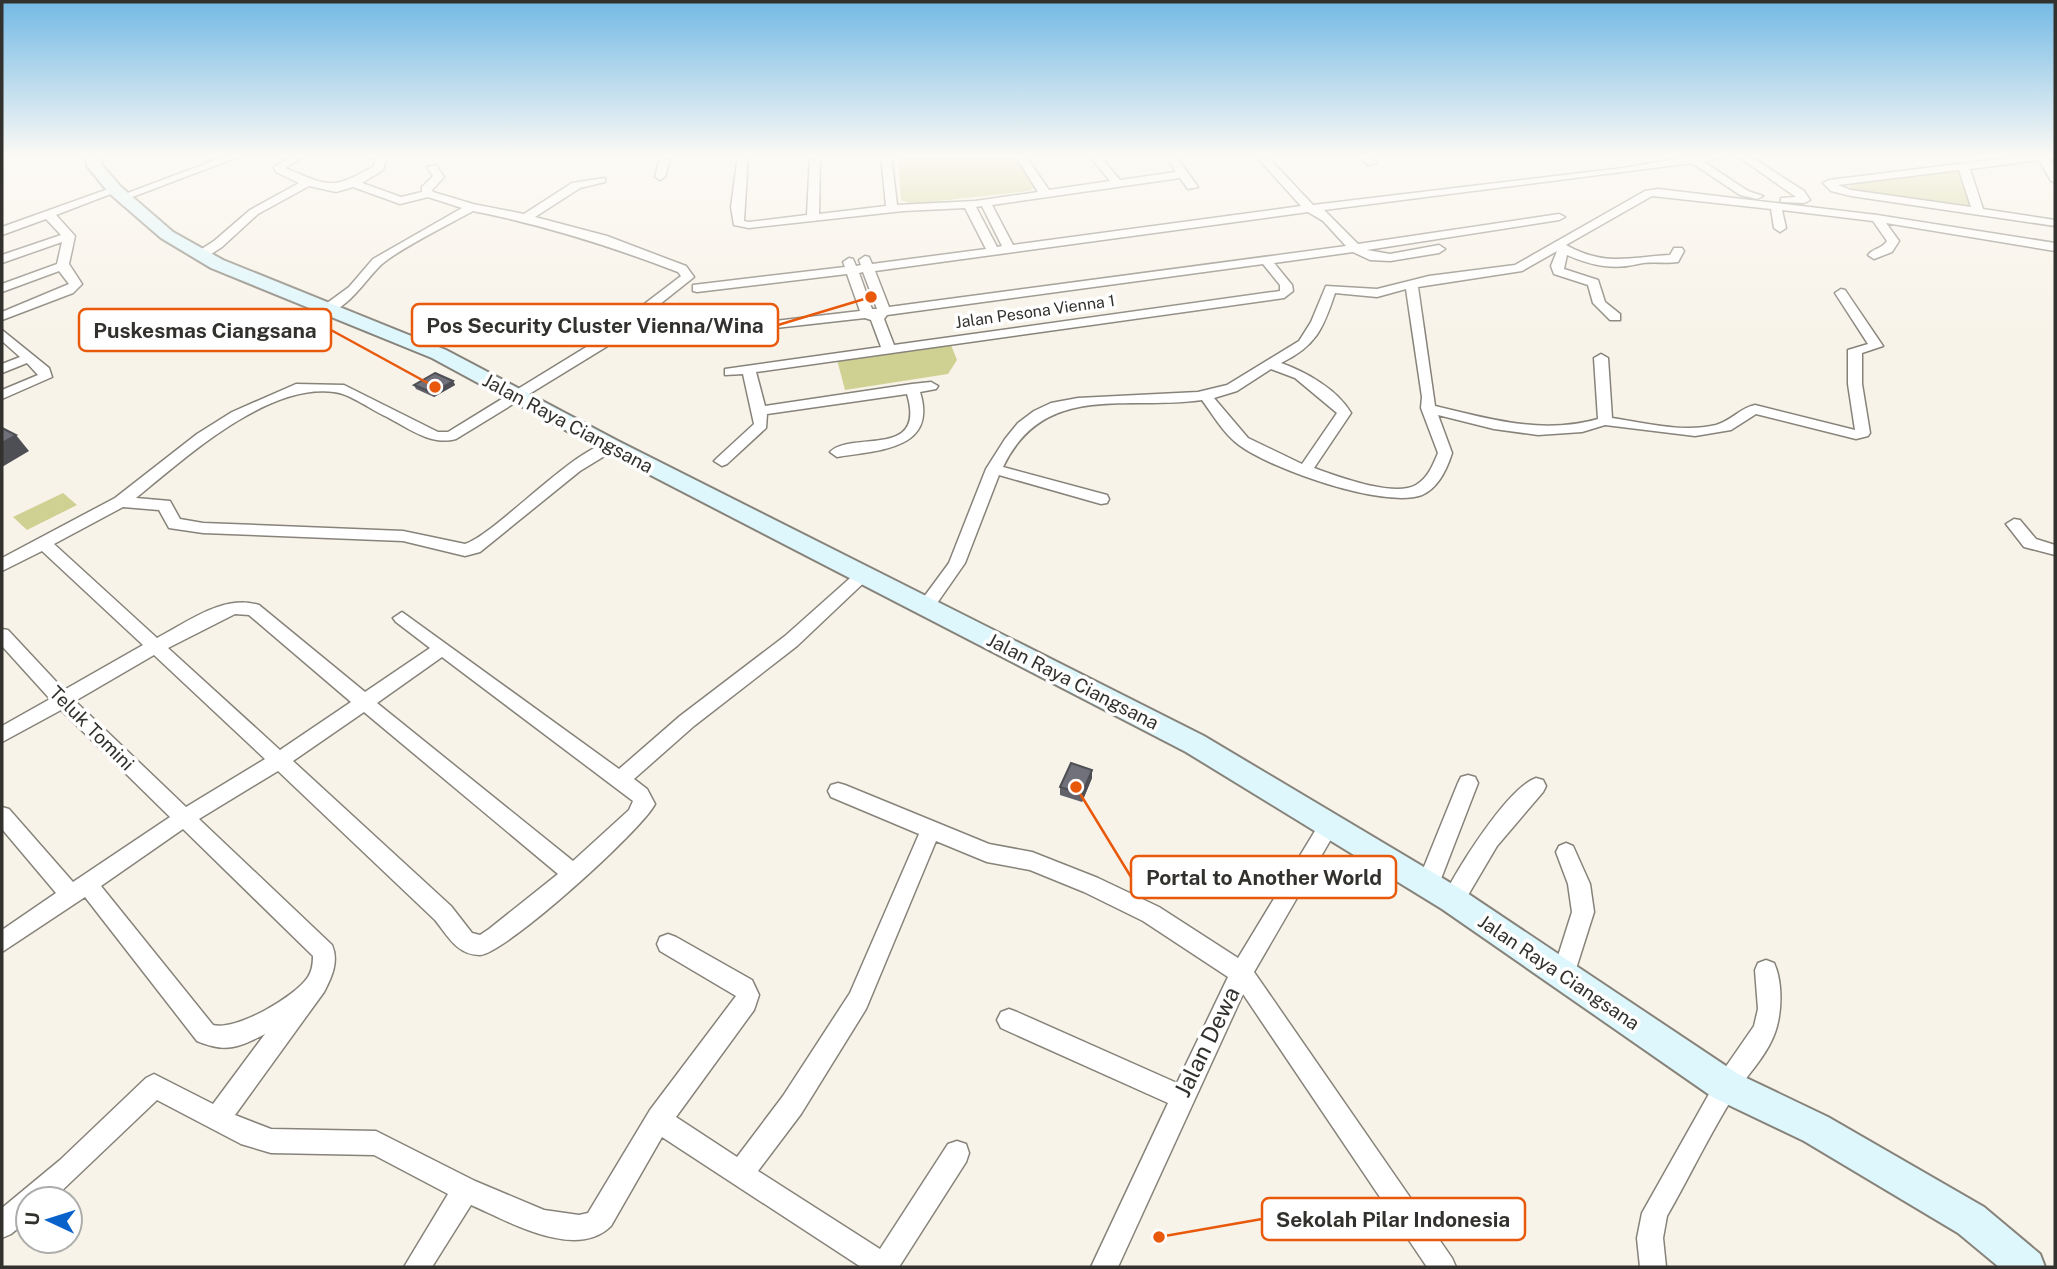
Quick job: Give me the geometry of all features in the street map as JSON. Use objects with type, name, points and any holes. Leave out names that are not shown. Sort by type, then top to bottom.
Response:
[{"type":"main road","name":"Jalan Raya Ciangsana","points":[[143,214],[167,235],[217,264],[439,354],[611,446],[928,605],[1195,744],[1328,827],[1453,900],[1726,1086],[1816,1129],[1971,1220],[2027,1267]]},
{"type":"street","points":[[2,231],[46,214]]},
{"type":"street","points":[[2,316],[76,284],[65,274],[62,266],[69,236],[64,225],[47,214]]},
{"type":"street","points":[[201,255],[218,244],[252,214]]},
{"type":"street","points":[[328,309],[353,290],[377,262],[459,214]]},
{"type":"street","points":[[2,565],[121,502],[202,437],[237,415],[301,387],[339,388],[442,438],[450,436],[601,344],[688,277],[682,269],[603,239],[507,214]]},
{"type":"street","points":[[526,218],[532,214]]},
{"type":"street","points":[[737,214],[738,223],[749,225],[846,214]]},
{"type":"street","points":[[974,214],[991,248]]},
{"type":"street","points":[[991,214],[1007,245]]},
{"type":"street","points":[[697,288],[1250,214]]},
{"type":"street","points":[[1323,214],[1356,248]]},
{"type":"street","points":[[928,605],[959,560],[995,469],[1008,444],[1024,426],[1041,413],[1067,404],[1219,393],[1237,386],[1269,363],[1298,349],[1311,337],[1329,289],[1377,293],[1430,280],[1518,268],[1560,247],[1614,214]]},
{"type":"street","points":[[1777,214],[1780,228]]},
{"type":"street","points":[[1845,214],[2055,247]]},
{"type":"street","points":[[1994,214],[2055,223]]},
{"type":"street","points":[[665,338],[876,314],[1501,228],[1559,217]]},
{"type":"street","points":[[1874,255],[1888,249],[1893,241],[1877,218]]},
{"type":"street","points":[[2,260],[69,236]]},
{"type":"street","points":[[1560,247],[1583,259],[1624,264],[1632,264],[1636,260],[1674,259],[1678,251]]},
{"type":"street","points":[[1560,247],[1558,271],[1593,282],[1599,303],[1615,317]]},
{"type":"street","name":"Jalan Pesona Vienna 1","points":[[730,372],[1284,294],[1287,291],[1286,285],[1266,260]]},
{"type":"street","points":[[867,264],[876,314],[888,349]]},
{"type":"street","points":[[2,288],[62,266]]},
{"type":"street","points":[[850,266],[876,314]]},
{"type":"street","points":[[1205,395],[1243,440],[1262,453],[1363,488],[1396,495],[1415,492],[1430,482],[1445,453],[1428,408],[1429,397],[1412,286]]},
{"type":"street","points":[[1428,408],[1526,432],[1562,432],[1605,421],[1648,428],[1711,430],[1727,426],[1755,409],[1856,435],[1863,433],[1855,384],[1855,350],[1876,346],[1841,293]]},
{"type":"street","points":[[2,395],[45,377],[44,371],[3,338]]},
{"type":"street","points":[[2,369],[28,358]]},
{"type":"street","points":[[1601,358],[1605,421]]},
{"type":"street","points":[[1269,363],[1300,375],[1344,413],[1305,470]]},
{"type":"street","points":[[722,461],[761,425],[748,369]]},
{"type":"street","points":[[759,411],[931,386]]},
{"type":"street","points":[[837,452],[895,441],[911,432],[920,420],[920,406],[912,388]]},
{"type":"street","points":[[121,502],[164,505],[175,524],[194,527],[404,536],[465,550],[474,548],[575,468],[611,446]]},
{"type":"street","points":[[995,469],[1101,499]]},
{"type":"street","points":[[2014,524],[2030,543],[2055,550]]},
{"type":"street","points":[[43,543],[280,760],[443,914],[470,944],[483,945],[573,873],[642,811],[644,800],[402,618]]},
{"type":"street","points":[[620,780],[687,721],[791,641],[864,575]]},
{"type":"street","points":[[2,735],[154,647],[223,611],[235,608],[253,609],[506,821],[573,873]]},
{"type":"street","name":"Teluk Tomini","points":[[2,635],[62,700],[324,952],[322,972],[308,994]]},
{"type":"street","points":[[2,942],[184,818],[280,760],[443,648]]},
{"type":"street","points":[[1428,884],[1468,783]]},
{"type":"street","points":[[1453,900],[1465,875],[1502,821],[1536,786]]},
{"type":"street","points":[[838,791],[987,853],[1032,861],[1091,885],[1151,914],[1241,972],[1443,1267]]},
{"type":"street","points":[[2,815],[80,890],[205,1033],[224,1038],[243,1034],[308,994]]},
{"type":"street","name":"Jalan Dewa","points":[[1104,1267],[1241,972],[1328,827]]},
{"type":"street","points":[[740,1174],[792,1105],[858,1001],[930,829]]},
{"type":"street","points":[[1563,975],[1583,912],[1579,884],[1566,852]]},
{"type":"street","points":[[49,1185],[154,1086],[241,1132],[271,1141],[376,1143],[466,1190],[544,1223],[588,1227],[602,1217],[660,1119],[744,1007],[748,995],[744,988],[668,944]]},
{"type":"street","points":[[1653,1267],[1650,1238],[1656,1213],[1726,1086],[1757,1045],[1765,1028],[1769,1009],[1766,970]]},
{"type":"street","points":[[217,1119],[308,994]]},
{"type":"street","points":[[1009,1020],[1181,1097]]},
{"type":"street","points":[[660,1119],[884,1267],[957,1153]]},
{"type":"street","points":[[416,1267],[466,1190]]},
{"type":"green space","points":[[949,340],[957,360],[948,374],[845,390],[836,356]]},
{"type":"green space","points":[[63,493],[77,505],[27,530],[13,517]]},
{"type":"building","points":[[435,373],[453,381],[433,393],[414,385]]},
{"type":"building","points":[[2,428],[16,435],[2,443]]},
{"type":"building","points":[[1071,763],[1092,770],[1082,794],[1060,787]]},
{"type":"place","name":"Pos Security Cluster Vienna/Wina","points":[[871,297]]},
{"type":"place","name":"Puskesmas Ciangsana","points":[[435,387]]},
{"type":"place","name":"Portal to Another World","points":[[1076,787]]},
{"type":"place","name":"Sekolah Pilar Indonesia","points":[[1159,1237]]}]
